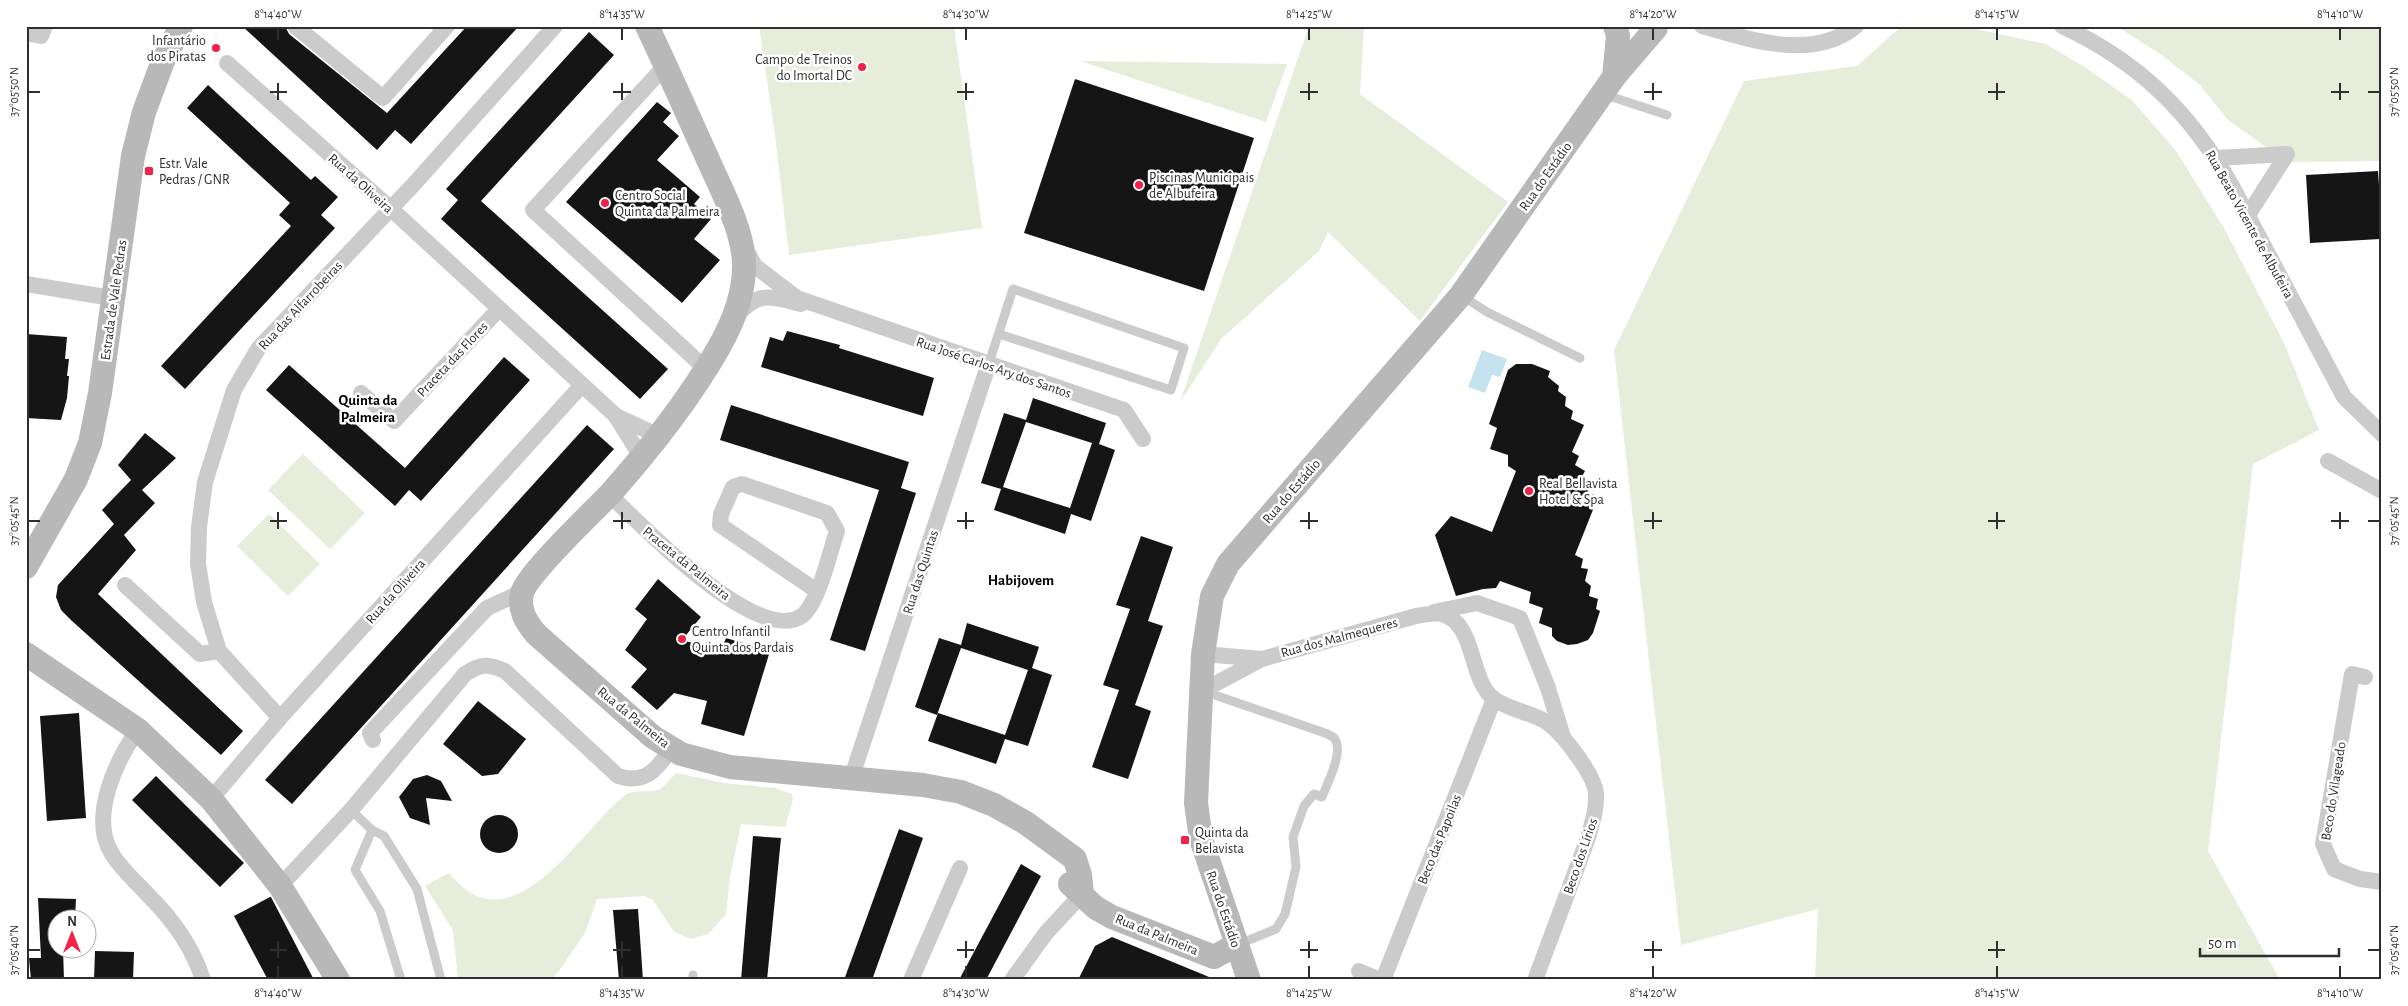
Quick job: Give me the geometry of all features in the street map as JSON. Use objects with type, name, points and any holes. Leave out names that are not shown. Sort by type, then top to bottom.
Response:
[{"type":"street","points":[[26,33],[41,36],[45,26]]},
{"type":"street","name":"Estrada de Vale Pedras","points":[[26,567],[76,479],[90,443],[100,393],[133,156],[144,112],[163,62],[181,26]]},
{"type":"street","points":[[296,26],[382,98],[448,26]]},
{"type":"street","name":"Rua das Alfarrobeiras","points":[[280,718],[220,651],[204,602],[198,564],[199,527],[205,482],[234,390],[258,349],[293,314],[555,26]]},
{"type":"street","name":"Rua José Carlos Ary dos Santos","points":[[647,26],[730,208],[739,237],[755,266],[797,298],[832,312],[988,366],[1124,410],[1143,439]]},
{"type":"street","name":"Rua do Estádio","points":[[1608,85],[1618,36],[1615,26]]},
{"type":"street","name":"Rua do Estádio","points":[[1632,26],[1638,28],[1658,27]]},
{"type":"street","points":[[1702,26],[1771,43],[1807,46],[1843,37],[1856,26]]},
{"type":"street","points":[[1745,26],[1771,43]]},
{"type":"street","name":"Rua Beato Vicente de Albufeira","points":[[2062,26],[2107,49],[2149,80],[2174,105],[2216,158],[2344,397],[2382,434]]},
{"type":"street","name":"Rua do Estádio","points":[[1249,980],[1201,839],[1196,803],[1203,654],[1212,596],[1228,564],[1461,295],[1608,85],[1658,27]]},
{"type":"street","name":"Rua da Oliveira","points":[[227,63],[390,208],[615,416]]},
{"type":"street","points":[[666,65],[533,210],[706,368]]},
{"type":"street","points":[[2216,158],[2287,154],[2248,215]]},
{"type":"street","points":[[373,740],[370,733],[487,608],[522,592],[532,576],[642,458],[659,436],[706,368],[734,319],[744,282],[744,262],[739,237]]},
{"type":"street","points":[[26,284],[112,298]]},
{"type":"street","name":"Rua José Carlos Ary dos Santos","points":[[734,319],[748,303],[761,296],[832,312]]},
{"type":"street","name":"Praceta das Flores","points":[[360,393],[394,421],[499,309]]},
{"type":"street","name":"Rua das Quintas","points":[[851,779],[988,366]]},
{"type":"street","name":"Rua da Oliveira","points":[[211,799],[280,718],[582,386]]},
{"type":"street","points":[[615,416],[659,436]]},
{"type":"street","points":[[615,416],[642,458]]},
{"type":"street","points":[[2328,461],[2382,491]]},
{"type":"street","name":"Praceta da Palmeira","points":[[609,494],[645,530],[711,587],[750,612],[781,622],[800,617],[810,608],[817,591],[837,531],[827,513],[742,484],[733,487],[721,514],[720,525],[817,591]]},
{"type":"street","points":[[126,585],[200,654],[220,651]]},
{"type":"street","name":"Rua da Palmeira","points":[[522,592],[521,608],[525,621],[536,634],[653,737],[671,749],[705,762],[730,767],[923,785],[961,792],[994,805],[1026,823],[1050,840],[1068,881],[1096,908],[1112,917],[1214,957],[1236,946]]},
{"type":"street","name":"Rua dos Malmequeres","points":[[1262,658],[1416,616],[1477,603],[1520,618],[1548,688],[1563,737]]},
{"type":"street","name":"Rua dos Malmequeres","points":[[1416,616],[1440,613],[1454,619],[1464,636],[1484,687],[1494,699]]},
{"type":"street","points":[[28,653],[47,669],[138,730],[211,799],[280,886],[338,980]]},
{"type":"street","points":[[1203,654],[1262,658]]},
{"type":"street","points":[[1202,691],[1262,658]]},
{"type":"street","points":[[280,886],[351,810],[465,674],[478,665],[491,665],[505,671],[618,776],[631,780],[645,776],[657,768],[671,749]]},
{"type":"street","name":"Beco do Vilageado","points":[[2365,677],[2352,674],[2323,844],[2334,869],[2360,879],[2382,882]]},
{"type":"street","points":[[1494,699],[1545,721],[1563,737]]},
{"type":"street","name":"Beco das Papoilas","points":[[1359,972],[1382,980],[1494,699]]},
{"type":"street","points":[[138,730],[123,750],[106,796],[102,823],[111,853],[171,919],[187,945],[203,980]]},
{"type":"street","name":"Beco dos Lírios","points":[[1535,980],[1588,838],[1595,814],[1596,791],[1590,776],[1563,737]]},
{"type":"street","points":[[911,980],[960,868]]},
{"type":"street","points":[[1012,980],[1046,932],[1082,894]]},
{"type":"lane","points":[[1608,85],[1667,115]]},
{"type":"lane","points":[[988,366],[1013,289],[1184,348],[1171,390],[999,334]]},
{"type":"lane","points":[[1461,295],[1487,312],[1580,358]]},
{"type":"lane","points":[[1202,691],[1322,732],[1334,738],[1338,748],[1336,762],[1322,797],[1314,794],[1304,806],[1293,837],[1296,867],[1285,914],[1276,929],[1236,946]]},
{"type":"lane","points":[[351,810],[372,830],[384,836],[417,889],[441,980]]},
{"type":"lane","points":[[372,830],[355,870],[380,911],[401,980]]},
{"type":"green space","points":[[759,26],[954,26],[982,228],[789,255],[775,135]]},
{"type":"green space","points":[[1309,26],[1364,26],[1360,94],[1508,202],[1420,321],[1328,232],[1319,251],[1222,338],[1180,402]]},
{"type":"green space","points":[[1902,26],[1962,26],[2046,44],[2083,66],[2132,100],[2176,151],[2224,228],[2285,345],[2319,430],[2253,464],[2208,851],[2280,980],[1815,980],[1818,909],[1681,945],[1614,350],[1744,81],[1857,66]]},
{"type":"green space","points":[[2116,26],[2382,26],[2382,161],[2287,162],[2228,120],[2200,85],[2159,53]]},
{"type":"green space","points":[[1080,61],[1287,64],[1266,122]]},
{"type":"green space","points":[[303,454],[365,513],[330,549],[268,490]]},
{"type":"green space","points":[[269,514],[320,564],[288,596],[237,546]]},
{"type":"green space","points":[[676,773],[724,783],[775,788],[792,794],[793,798],[786,827],[741,824],[730,877],[726,914],[708,934],[691,939],[674,932],[653,900],[644,896],[597,899],[585,933],[559,971],[550,980],[458,980],[453,930],[425,886],[449,873],[473,894],[496,900],[520,893],[543,878],[624,796],[635,792],[660,789]]},
{"type":"water","points":[[1482,350],[1507,359],[1500,377],[1492,375],[1485,393],[1468,387]]},
{"type":"building","points":[[242,26],[285,26],[289,34],[387,113],[467,26],[519,26],[411,144],[395,130],[377,150]]},
{"type":"building","points":[[589,32],[614,55],[481,201],[668,369],[640,399],[441,219],[458,200],[446,189]]},
{"type":"building","name":"Piscinas Municipais de Albufeira","points":[[1075,79],[1254,138],[1204,291],[1024,233]]},
{"type":"building","points":[[208,85],[311,180],[315,176],[338,197],[321,215],[335,228],[185,389],[161,366],[291,226],[279,215],[290,203],[187,108]]},
{"type":"building","name":"Centro Social Quinta da Palmeira","points":[[657,102],[671,113],[663,122],[679,136],[657,160],[700,197],[694,204],[711,219],[694,239],[720,260],[682,303],[566,202]]},
{"type":"building","points":[[2378,171],[2379,185],[2382,185],[2380,239],[2310,243],[2306,175]]},
{"type":"building","points":[[787,331],[840,345],[839,348],[934,378],[923,416],[761,367],[770,337],[783,341]]},
{"type":"building","points":[[26,334],[67,337],[65,359],[69,359],[67,376],[69,376],[67,398],[61,420],[26,418]]},
{"type":"building","points":[[504,357],[530,380],[421,501],[409,490],[395,506],[266,390],[289,365],[405,468]]},
{"type":"building","points":[[1516,364],[1532,364],[1550,371],[1548,377],[1559,386],[1558,391],[1566,397],[1565,406],[1573,411],[1571,419],[1584,425],[1572,452],[1579,456],[1575,465],[1585,471],[1581,478],[1590,485],[1588,492],[1598,497],[1575,555],[1583,559],[1581,568],[1588,569],[1585,581],[1591,586],[1589,596],[1598,599],[1596,609],[1600,611],[1593,633],[1588,640],[1577,644],[1568,645],[1557,641],[1552,636],[1552,628],[1539,623],[1543,608],[1529,603],[1531,592],[1500,581],[1496,588],[1483,589],[1456,596],[1435,535],[1451,516],[1492,532],[1516,471],[1508,466],[1508,455],[1490,449],[1497,428],[1489,424],[1508,370]]},
{"type":"building","points":[[1033,398],[1106,423],[1099,444],[1115,450],[1091,521],[1071,514],[1065,534],[994,510],[1001,489],[981,483],[1004,413],[1026,420]],"holes":[[[1026,422],[1092,443],[1070,508],[1003,487]]]},
{"type":"building","points":[[731,405],[909,462],[901,488],[916,493],[865,651],[830,640],[879,490],[720,440]]},
{"type":"building","points":[[587,425],[614,449],[292,804],[265,780]]},
{"type":"building","points":[[145,433],[176,458],[142,490],[155,503],[124,535],[136,550],[98,594],[243,731],[221,755],[72,621],[61,610],[56,597],[58,585],[114,524],[102,510],[131,480],[118,465]]},
{"type":"building","points":[[1141,536],[1173,547],[1148,621],[1163,626],[1135,705],[1151,711],[1128,779],[1092,767],[1119,690],[1103,685],[1130,609],[1116,605]]},
{"type":"building","points":[[658,579],[701,617],[682,640],[721,651],[726,638],[770,651],[744,736],[701,724],[707,701],[674,693],[657,710],[631,687],[647,669],[625,650],[647,619],[635,609]]},
{"type":"building","points":[[967,623],[1039,647],[1032,668],[1052,675],[1028,746],[1005,739],[996,764],[928,741],[938,713],[1005,735],[1028,670],[961,648],[937,715],[915,707],[939,638],[961,645]]},
{"type":"building","points":[[478,701],[526,739],[498,774],[482,776],[443,744]]},
{"type":"building","points":[[79,713],[86,818],[47,821],[40,716]]},
{"type":"building","points":[[427,775],[441,781],[452,801],[426,798],[430,825],[410,818],[399,797],[413,779]]},
{"type":"building","points":[[156,776],[244,863],[220,887],[132,800]]},
{"type":"building","points":[[499,815],[512,821],[518,834],[512,847],[499,853],[486,847],[480,834],[486,821]]},
{"type":"building","points":[[899,829],[923,838],[872,980],[844,980]]},
{"type":"building","points":[[753,836],[781,838],[767,980],[741,980]]},
{"type":"building","points":[[1021,864],[1041,876],[986,980],[959,980]]},
{"type":"building","points":[[270,897],[314,980],[268,980],[234,916]]},
{"type":"building","points":[[38,898],[76,899],[76,908],[48,908],[48,958],[63,958],[64,980],[31,980],[29,958],[41,958]]},
{"type":"building","points":[[638,909],[643,980],[619,980],[613,910]]},
{"type":"building","points":[[1112,937],[1214,980],[1078,980],[1095,946]]},
{"type":"building","points":[[98,951],[134,952],[133,980],[94,980],[95,958],[98,958]]},
{"type":"place","name":"Infantário dos Piratas","points":[[216,48]]},
{"type":"place","name":"Campo de Treinos do Imortal DC","points":[[862,67]]},
{"type":"place","name":"Estr. Vale Pedras / GNR","points":[[149,171]]},
{"type":"place","name":"Piscinas Municipais de Albufeira","points":[[1139,185]]},
{"type":"place","name":"Centro Social Quinta da Palmeira","points":[[605,203]]},
{"type":"place","name":"Real Bellavista Hotel & Spa","points":[[1529,491]]},
{"type":"place","name":"Centro Infantil Quinta dos Pardais","points":[[682,639]]},
{"type":"place","name":"Quinta da Belavista","points":[[1185,840]]},
{"type":"district","name":"Quinta da Palmeira","points":[[368,408]]},
{"type":"district","name":"Habijovem","points":[[1021,580]]}]
